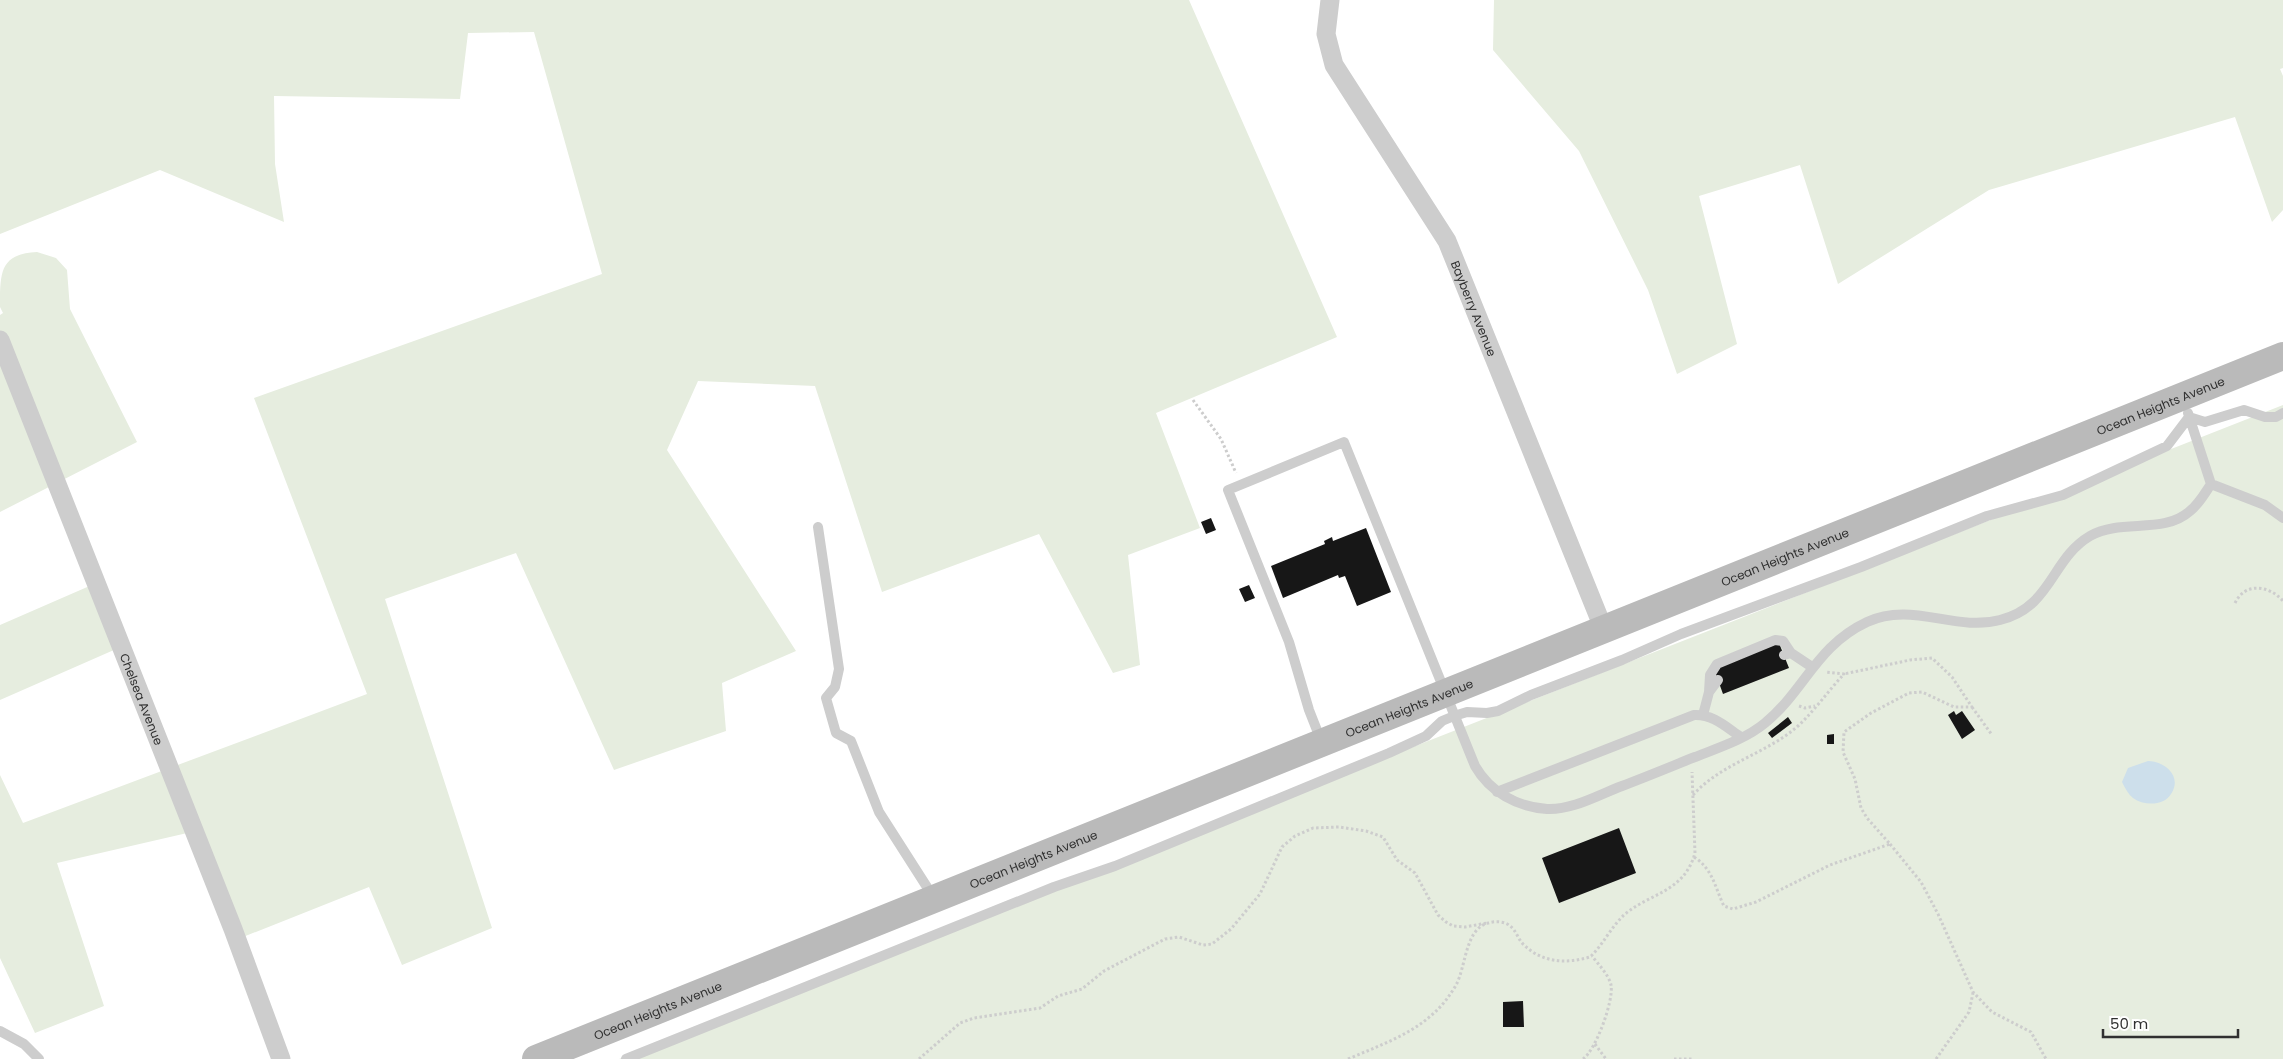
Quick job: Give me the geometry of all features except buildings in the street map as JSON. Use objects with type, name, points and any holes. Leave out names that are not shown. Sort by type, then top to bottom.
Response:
[{"type":"main road","name":"Ocean Heights Avenue","points":[[536,1059],[1322,743],[1450,705],[1604,630],[2186,407],[2283,356]]},
{"type":"street","name":"Bayberry Avenue","points":[[1330,0],[1326,34],[1334,65],[1447,241],[1604,630]]},
{"type":"street","name":"Chelsea Avenue","points":[[0,340],[230,920],[281,1059]]},
{"type":"lane","points":[[2186,407],[2204,422],[2244,410],[2265,417],[2276,417],[2283,413]]},
{"type":"lane","points":[[2186,407],[2211,484]]},
{"type":"lane","points":[[1450,705],[1467,712],[1487,713],[1498,711],[1530,695],[1622,660],[1681,634],[1861,567],[1987,516],[2063,495],[2167,446],[2186,407]]},
{"type":"lane","points":[[1322,743],[1309,710],[1289,642],[1228,490],[1344,442],[1475,766],[1497,792],[1508,799],[1535,808],[1560,808],[1576,804],[1692,759],[1763,725],[1776,713],[1836,640],[1867,622],[1878,618],[1917,614],[1974,624],[1999,621],[2018,614],[2040,596],[2072,552],[2090,536],[2111,528],[2160,524],[2178,520],[2198,503],[2211,484]]},
{"type":"lane","points":[[2211,484],[2265,505],[2283,518]]},
{"type":"lane","points":[[818,527],[839,669],[835,687],[826,698],[836,733],[851,740],[879,812],[934,899]]},
{"type":"lane","points":[[1704,715],[1710,676],[1717,664],[1774,640],[1783,641],[1787,654],[1811,669]]},
{"type":"lane","points":[[1709,692],[1718,680]]},
{"type":"lane","points":[[626,1059],[1054,888],[1115,866],[1389,753],[1426,736],[1442,721],[1450,705]]},
{"type":"lane","points":[[1497,792],[1678,719],[1704,715],[1714,719],[1741,737]]},
{"type":"lane","points":[[0,1031],[24,1044],[40,1059]]},
{"type":"path","points":[[1193,400],[1221,439],[1237,476]]},
{"type":"path","points":[[2235,603],[2241,593],[2259,588],[2277,595],[2283,601]]},
{"type":"path","points":[[1811,669],[1844,674],[1910,660],[1932,658],[1952,677],[1992,735]]},
{"type":"path","points":[[1693,796],[1721,771],[1757,754],[1794,730],[1844,674]]},
{"type":"path","points":[[1972,707],[1954,707],[1922,692],[1910,693],[1870,713],[1844,732],[1844,752],[1854,779],[1861,808],[1921,882],[1938,914],[1973,992],[1992,1012],[2030,1032],[2046,1059]]},
{"type":"path","points":[[919,1059],[960,1023],[974,1018],[1040,1008],[1058,996],[1082,989],[1104,971],[1165,939],[1178,937],[1203,945],[1212,944],[1231,929],[1260,894],[1282,847],[1295,836],[1313,828],[1339,827],[1366,831],[1383,837],[1397,860],[1415,873],[1438,915],[1453,926],[1465,927],[1497,922],[1510,926],[1522,943],[1537,955],[1546,959],[1569,962],[1592,956],[1626,913],[1658,896],[1676,883],[1688,869],[1694,857],[1692,759]]},
{"type":"path","points":[[1694,857],[1700,861],[1714,878],[1724,906],[1733,910],[1756,902],[1830,865],[1890,844]]},
{"type":"path","points":[[1348,1059],[1399,1038],[1417,1027],[1433,1013],[1456,985],[1471,939],[1477,930],[1487,923]]},
{"type":"path","points":[[1583,1059],[1595,1044],[1612,988],[1592,956]]},
{"type":"path","points":[[1936,1059],[1969,1012],[1973,992]]},
{"type":"path","points":[[1595,1044],[1606,1059]]},
{"type":"path","points":[[1674,1059],[1692,1059]]},
{"type":"shaded area","points":[[0,0],[1189,0],[1337,337],[1156,413],[1200,528],[1128,555],[1140,665],[1113,673],[1039,534],[882,592],[815,386],[698,381],[667,450],[796,651],[722,683],[726,731],[614,770],[516,553],[385,599],[492,928],[402,965],[369,887],[238,939],[196,831],[57,863],[104,1006],[35,1033],[0,958],[0,775],[23,823],[367,694],[254,398],[602,274],[534,32],[468,33],[460,99],[274,96],[275,164],[284,222],[160,170],[0,234]]},
{"type":"shaded area","points":[[1494,0],[2283,0],[2283,68],[2280,69],[2283,76],[2283,210],[2272,222],[2235,117],[1989,190],[1838,284],[1800,165],[1699,196],[1737,344],[1677,374],[1648,290],[1579,151],[1493,50]]},
{"type":"shaded area","points":[[37,252],[56,258],[67,270],[70,309],[137,442],[0,512],[0,315],[3,313],[0,307],[2,275],[9,261],[25,254]]},
{"type":"shaded area","points":[[2283,405],[2283,1059],[619,1059]]},
{"type":"shaded area","points":[[101,581],[123,646],[0,700],[0,625]]},
{"type":"water","points":[[2148,761],[2165,767],[2170,771],[2175,781],[2168,798],[2154,804],[2138,801],[2133,798],[2122,782],[2128,768]]}]
